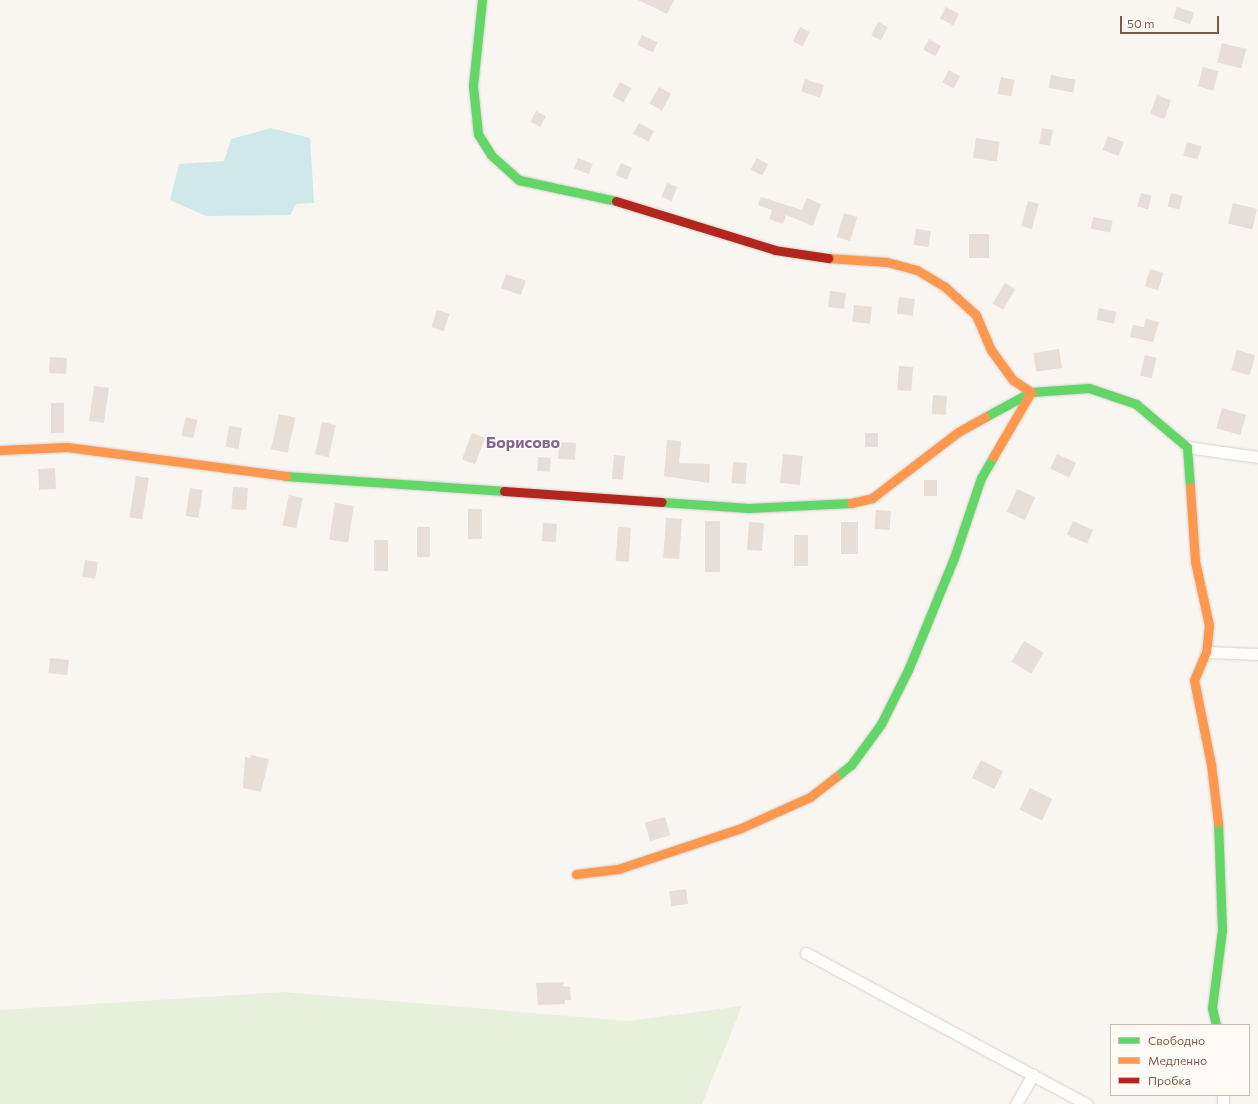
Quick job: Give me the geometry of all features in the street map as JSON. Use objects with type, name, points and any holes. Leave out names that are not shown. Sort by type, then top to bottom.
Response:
[{"type":"street","points":[[482,0],[473,86],[478,134],[491,155],[519,180],[651,210],[775,250],[807,256],[887,262],[917,270],[945,287],[976,315],[991,350],[1013,380],[1031,392]]},
{"type":"street","points":[[0,450],[67,447],[277,475],[717,506],[845,504],[872,498],[958,432],[1031,392],[1067,388],[1110,392],[1156,417],[1187,447],[1258,457]]},
{"type":"street","points":[[576,874],[618,869],[741,828],[810,797],[851,765],[882,724],[908,670],[954,558],[981,478],[1031,392]]},
{"type":"street","points":[[1187,447],[1195,561],[1210,625],[1206,652],[1194,680],[1211,764],[1222,856],[1222,930],[1212,1008],[1216,1024]]},
{"type":"street","points":[[1206,652],[1258,654]]},
{"type":"street","points":[[806,953],[1087,1104]]},
{"type":"street","points":[[1016,1104],[1033,1075]]},
{"type":"green space","points":[[283,992],[628,1021],[742,1006],[702,1104],[0,1104],[0,1010]]},
{"type":"water","points":[[271,128],[310,138],[314,203],[296,204],[290,215],[206,216],[170,200],[179,164],[224,161],[231,139]]},
{"type":"building","points":[[638,0],[674,0],[667,14]]},
{"type":"building","points":[[946,7],[959,14],[953,26],[940,18]]},
{"type":"building","points":[[1177,7],[1194,13],[1190,24],[1173,18]]},
{"type":"building","points":[[878,22],[888,27],[881,40],[871,35]]},
{"type":"building","points":[[800,27],[810,32],[803,46],[793,41]]},
{"type":"building","points":[[642,35],[657,42],[653,52],[637,45]]},
{"type":"building","points":[[929,39],[941,46],[935,56],[923,49]]},
{"type":"building","points":[[1222,43],[1246,49],[1241,68],[1217,62]]},
{"type":"building","points":[[1203,67],[1218,71],[1213,90],[1198,86]]},
{"type":"building","points":[[949,70],[960,76],[954,89],[942,82]]},
{"type":"building","points":[[1051,75],[1076,80],[1073,93],[1049,88]]},
{"type":"building","points":[[1001,77],[1015,80],[1011,97],[997,94]]},
{"type":"building","points":[[805,79],[824,85],[820,98],[801,91]]},
{"type":"building","points":[[620,82],[631,88],[624,102],[612,96]]},
{"type":"building","points":[[659,87],[671,94],[662,110],[650,103]]},
{"type":"building","points":[[1157,95],[1171,100],[1164,119],[1150,114]]},
{"type":"building","points":[[536,111],[546,116],[540,127],[531,122]]},
{"type":"building","points":[[639,123],[654,131],[648,142],[633,134]]},
{"type":"building","points":[[1042,128],[1053,130],[1050,146],[1039,144]]},
{"type":"building","points":[[1108,136],[1124,142],[1118,156],[1103,150]]},
{"type":"building","points":[[976,138],[1000,142],[997,162],[973,158]]},
{"type":"building","points":[[1187,142],[1201,146],[1198,160],[1183,155]]},
{"type":"building","points":[[578,158],[593,164],[589,174],[574,168]]},
{"type":"building","points":[[757,158],[768,164],[762,176],[751,169]]},
{"type":"building","points":[[621,163],[632,168],[627,180],[616,175]]},
{"type":"building","points":[[667,183],[677,187],[672,201],[661,197]]},
{"type":"building","points":[[1141,193],[1152,196],[1148,209],[1137,207]]},
{"type":"building","points":[[1171,193],[1183,196],[1179,209],[1168,207]]},
{"type":"building","points":[[761,197],[802,210],[807,198],[821,204],[813,226],[786,215],[783,224],[769,219],[772,210],[758,205]]},
{"type":"building","points":[[1028,201],[1039,204],[1032,229],[1021,226]]},
{"type":"building","points":[[1233,203],[1257,209],[1252,229],[1228,223]]},
{"type":"building","points":[[844,213],[857,217],[850,241],[837,237]]},
{"type":"building","points":[[1093,217],[1113,221],[1110,233],[1091,229]]},
{"type":"building","points":[[916,229],[931,231],[929,247],[914,245]]},
{"type":"building","points":[[969,234],[989,234],[989,258],[969,258]]},
{"type":"building","points":[[1150,269],[1163,273],[1158,290],[1145,286]]},
{"type":"building","points":[[506,274],[526,281],[521,295],[501,288]]},
{"type":"building","points":[[1005,283],[1015,289],[1003,310],[993,304]]},
{"type":"building","points":[[830,291],[846,293],[844,309],[828,307]]},
{"type":"building","points":[[899,297],[915,299],[913,316],[897,314]]},
{"type":"building","points":[[854,305],[872,307],[870,324],[852,322]]},
{"type":"building","points":[[1099,308],[1117,312],[1114,324],[1096,320]]},
{"type":"building","points":[[437,310],[449,314],[444,331],[431,327]]},
{"type":"building","points":[[1146,319],[1159,322],[1153,342],[1130,337],[1133,325],[1144,327]]},
{"type":"building","points":[[1059,349],[1062,368],[1036,372],[1033,353]]},
{"type":"building","points":[[1237,350],[1255,355],[1249,375],[1231,370]]},
{"type":"building","points":[[1145,355],[1157,358],[1152,378],[1140,375]]},
{"type":"building","points":[[50,357],[67,358],[66,374],[49,373]]},
{"type":"building","points":[[899,366],[913,367],[911,391],[897,390]]},
{"type":"building","points":[[94,386],[109,388],[104,423],[89,421]]},
{"type":"building","points":[[933,395],[947,396],[946,415],[932,414]]},
{"type":"building","points":[[51,403],[64,403],[64,433],[51,433]]},
{"type":"building","points":[[1222,408],[1246,415],[1240,435],[1216,428]]},
{"type":"building","points":[[279,414],[296,418],[287,453],[271,449]]},
{"type":"building","points":[[186,417],[198,420],[193,438],[181,435]]},
{"type":"building","points":[[322,422],[336,425],[329,457],[315,454]]},
{"type":"building","points":[[229,426],[242,428],[239,449],[226,447]]},
{"type":"building","points":[[472,433],[485,438],[475,464],[462,459]]},
{"type":"building","points":[[865,433],[878,433],[878,447],[865,447]]},
{"type":"building","points":[[667,440],[681,441],[679,463],[710,464],[709,483],[664,476]]},
{"type":"building","points":[[559,442],[576,443],[575,460],[558,459]]},
{"type":"building","points":[[783,454],[803,456],[800,485],[780,483]]},
{"type":"building","points":[[1057,454],[1076,463],[1069,477],[1050,469]]},
{"type":"building","points":[[614,455],[625,456],[623,480],[612,479]]},
{"type":"building","points":[[538,457],[551,458],[550,472],[537,471]]},
{"type":"building","points":[[733,462],[747,463],[746,484],[732,483]]},
{"type":"building","points":[[55,468],[56,489],[39,490],[38,469]]},
{"type":"building","points":[[136,476],[149,478],[142,520],[129,517]]},
{"type":"building","points":[[924,480],[937,480],[937,496],[924,496]]},
{"type":"building","points":[[233,487],[248,488],[246,510],[231,509]]},
{"type":"building","points":[[190,488],[203,490],[198,518],[186,516]]},
{"type":"building","points":[[1017,489],[1035,497],[1025,520],[1007,512]]},
{"type":"building","points":[[289,495],[303,498],[296,528],[283,525]]},
{"type":"building","points":[[335,503],[354,506],[348,543],[329,540]]},
{"type":"building","points":[[468,509],[482,509],[482,539],[468,539]]},
{"type":"building","points":[[876,510],[891,511],[890,530],[875,529]]},
{"type":"building","points":[[666,518],[682,519],[679,559],[663,558]]},
{"type":"building","points":[[705,521],[720,521],[720,572],[705,572]]},
{"type":"building","points":[[1073,521],[1093,530],[1087,544],[1067,535]]},
{"type":"building","points":[[749,522],[764,523],[762,551],[747,550]]},
{"type":"building","points":[[841,522],[858,522],[858,554],[841,554]]},
{"type":"building","points":[[543,523],[557,524],[556,542],[542,541]]},
{"type":"building","points":[[417,527],[430,527],[430,557],[417,557]]},
{"type":"building","points":[[618,527],[631,528],[629,562],[616,561]]},
{"type":"building","points":[[794,535],[808,535],[808,566],[794,566]]},
{"type":"building","points":[[374,540],[388,540],[388,571],[374,571]]},
{"type":"building","points":[[85,560],[98,562],[95,579],[82,577]]},
{"type":"building","points":[[1024,641],[1044,653],[1031,673],[1012,662]]},
{"type":"building","points":[[50,658],[69,660],[67,675],[48,673]]},
{"type":"building","points":[[251,755],[269,759],[261,792],[243,788],[245,757],[250,758]]},
{"type":"building","points":[[981,760],[1003,771],[994,789],[972,778]]},
{"type":"building","points":[[1030,788],[1052,799],[1042,821],[1019,810]]},
{"type":"building","points":[[665,817],[670,835],[650,841],[645,823]]},
{"type":"building","points":[[686,889],[688,904],[671,906],[669,891]]},
{"type":"building","points":[[564,982],[563,986],[570,987],[571,1000],[565,1000],[565,1004],[538,1005],[536,983]]},
{"type":"traffic: fast","points":[[482,0],[473,86],[478,134],[491,155],[519,180],[616,201]]},
{"type":"traffic: fast","points":[[985,417],[1031,392],[1089,388],[1136,404],[1187,447],[1190,487]]},
{"type":"traffic: fast","points":[[836,777],[851,765],[881,724],[908,670],[954,558],[981,478],[993,457]]},
{"type":"traffic: fast","points":[[286,476],[504,491]]},
{"type":"traffic: fast","points":[[662,502],[749,508],[851,503]]},
{"type":"traffic: fast","points":[[1216,1024],[1212,1008],[1222,930],[1218,823]]},
{"type":"traffic: slow","points":[[828,258],[887,262],[917,270],[945,287],[976,315],[991,350],[1013,380],[1031,392],[993,457]]},
{"type":"traffic: slow","points":[[851,503],[872,498],[958,432],[985,417]]},
{"type":"traffic: slow","points":[[0,450],[67,447],[286,476]]},
{"type":"traffic: slow","points":[[1190,487],[1195,561],[1209,625],[1206,652],[1194,680],[1211,764],[1218,823]]},
{"type":"traffic: slow","points":[[576,874],[618,869],[741,828],[810,797],[836,777]]},
{"type":"traffic: jam","points":[[616,201],[775,250],[828,258]]},
{"type":"traffic: jam","points":[[504,491],[662,502]]},
{"type":"district","name":"Борисово","points":[[523,442]]}]
